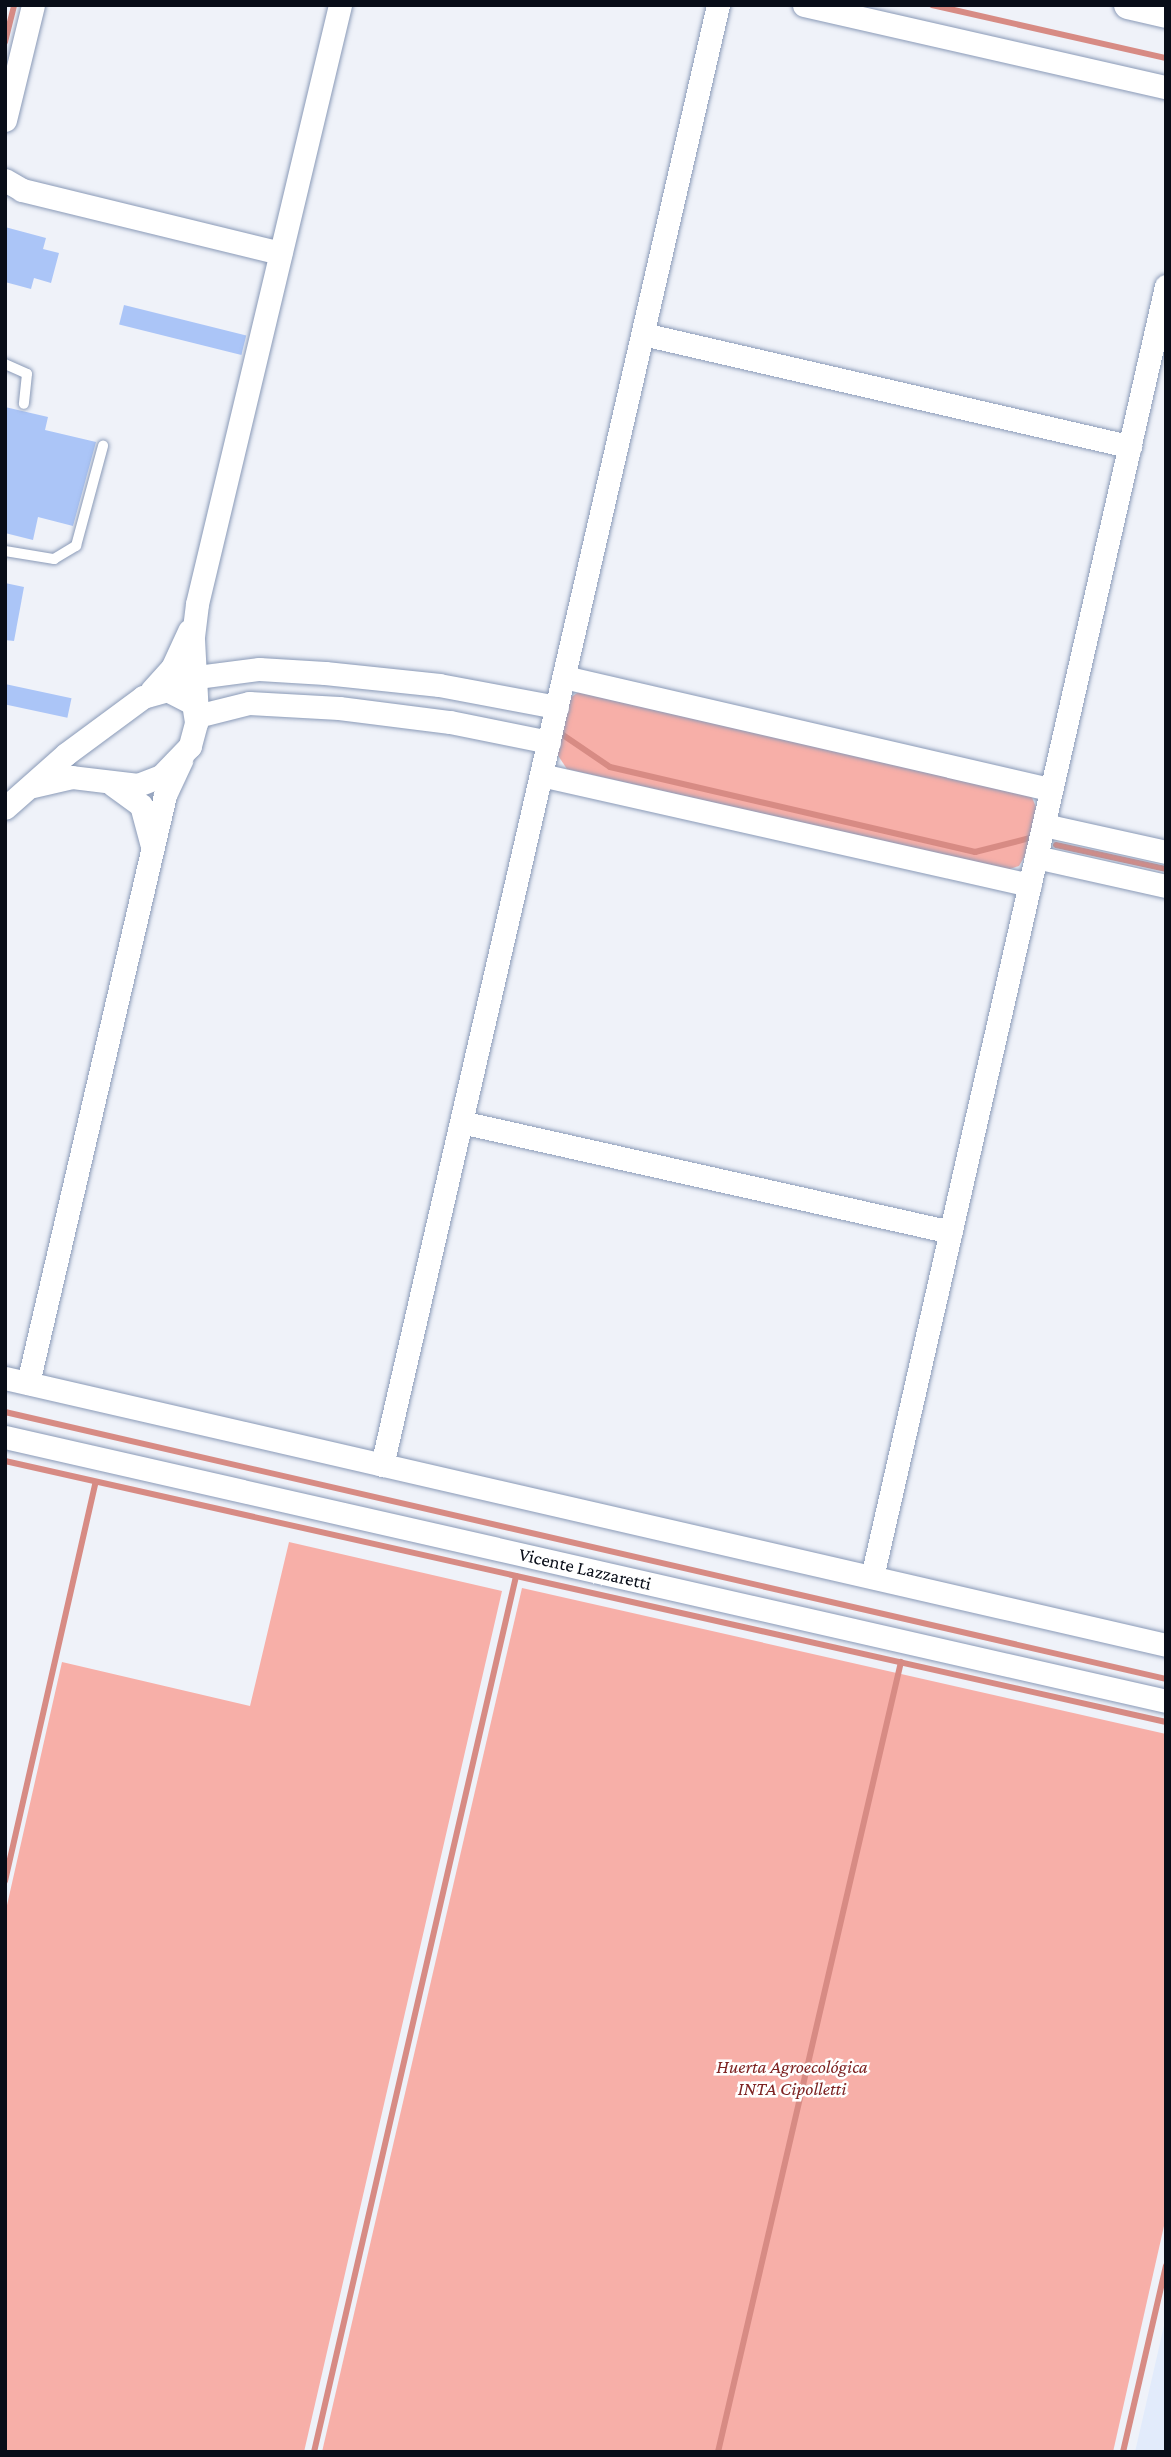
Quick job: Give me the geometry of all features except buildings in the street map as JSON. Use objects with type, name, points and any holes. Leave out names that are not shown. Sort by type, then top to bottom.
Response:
[{"type":"street","points":[[5,120],[33,5]]},
{"type":"street","points":[[5,808],[66,754],[151,693],[172,668],[197,604],[340,5]]},
{"type":"street","points":[[382,1465],[718,5]]},
{"type":"street","points":[[804,5],[1166,87]]},
{"type":"street","points":[[1128,5],[1166,14]]},
{"type":"street","points":[[5,180],[22,190],[280,253]]},
{"type":"street","points":[[872,1577],[1166,286]]},
{"type":"street","points":[[643,334],[1129,446]]},
{"type":"street","points":[[28,1383],[165,795],[193,738],[197,716],[197,604]]},
{"type":"street","points":[[151,693],[195,676],[259,669],[355,675],[556,707]]},
{"type":"street","points":[[564,677],[1051,789]]},
{"type":"street","points":[[151,693],[188,697],[197,716]]},
{"type":"street","points":[[197,716],[248,703],[338,708],[450,722],[549,742]]},
{"type":"street","points":[[33,786],[72,777],[111,784],[146,783],[181,760]]},
{"type":"street","points":[[541,775],[1030,884]]},
{"type":"street","points":[[111,784],[130,794],[145,813],[151,856]]},
{"type":"street","points":[[1044,825],[1166,852]]},
{"type":"street","points":[[1036,857],[1166,886]]},
{"type":"street","points":[[461,1122],[951,1232]]},
{"type":"street","points":[[5,1378],[1166,1645]]},
{"type":"street","name":"Vicente Lazzaretti","points":[[5,1437],[1166,1701]]},
{"type":"lane","points":[[5,364],[27,374],[24,404]]},
{"type":"lane","points":[[5,551],[47,559],[62,557],[76,547],[103,446]]},
{"type":"shaded area","points":[[1166,2317],[1166,2452],[1135,2452]]},
{"type":"green space","points":[[580,691],[1031,795],[1036,807],[1026,854],[1019,866],[1007,870],[567,769],[557,754],[570,698]]},
{"type":"green space","points":[[289,1542],[502,1591],[304,2452],[5,2452],[5,1914],[62,1662],[250,1706]]},
{"type":"green space","name":"Huerta Agroecológica INTA Cipolletti","points":[[522,1588],[1166,1734],[1166,2217],[1113,2452],[322,2452]]},
{"type":"waterway","points":[[5,42],[14,5]]},
{"type":"waterway","points":[[932,5],[1166,58]]},
{"type":"waterway","points":[[560,733],[610,767],[975,852],[1030,838]]},
{"type":"waterway","points":[[1056,845],[1166,869]]},
{"type":"waterway","points":[[5,1412],[1166,1679]]},
{"type":"waterway","points":[[5,1461],[1166,1722]]},
{"type":"waterway","points":[[5,1881],[96,1482]]},
{"type":"waterway","points":[[314,2452],[516,1576]]},
{"type":"waterway","points":[[718,2452],[901,1662]]},
{"type":"waterway","points":[[1123,2452],[1166,2266]]}]
